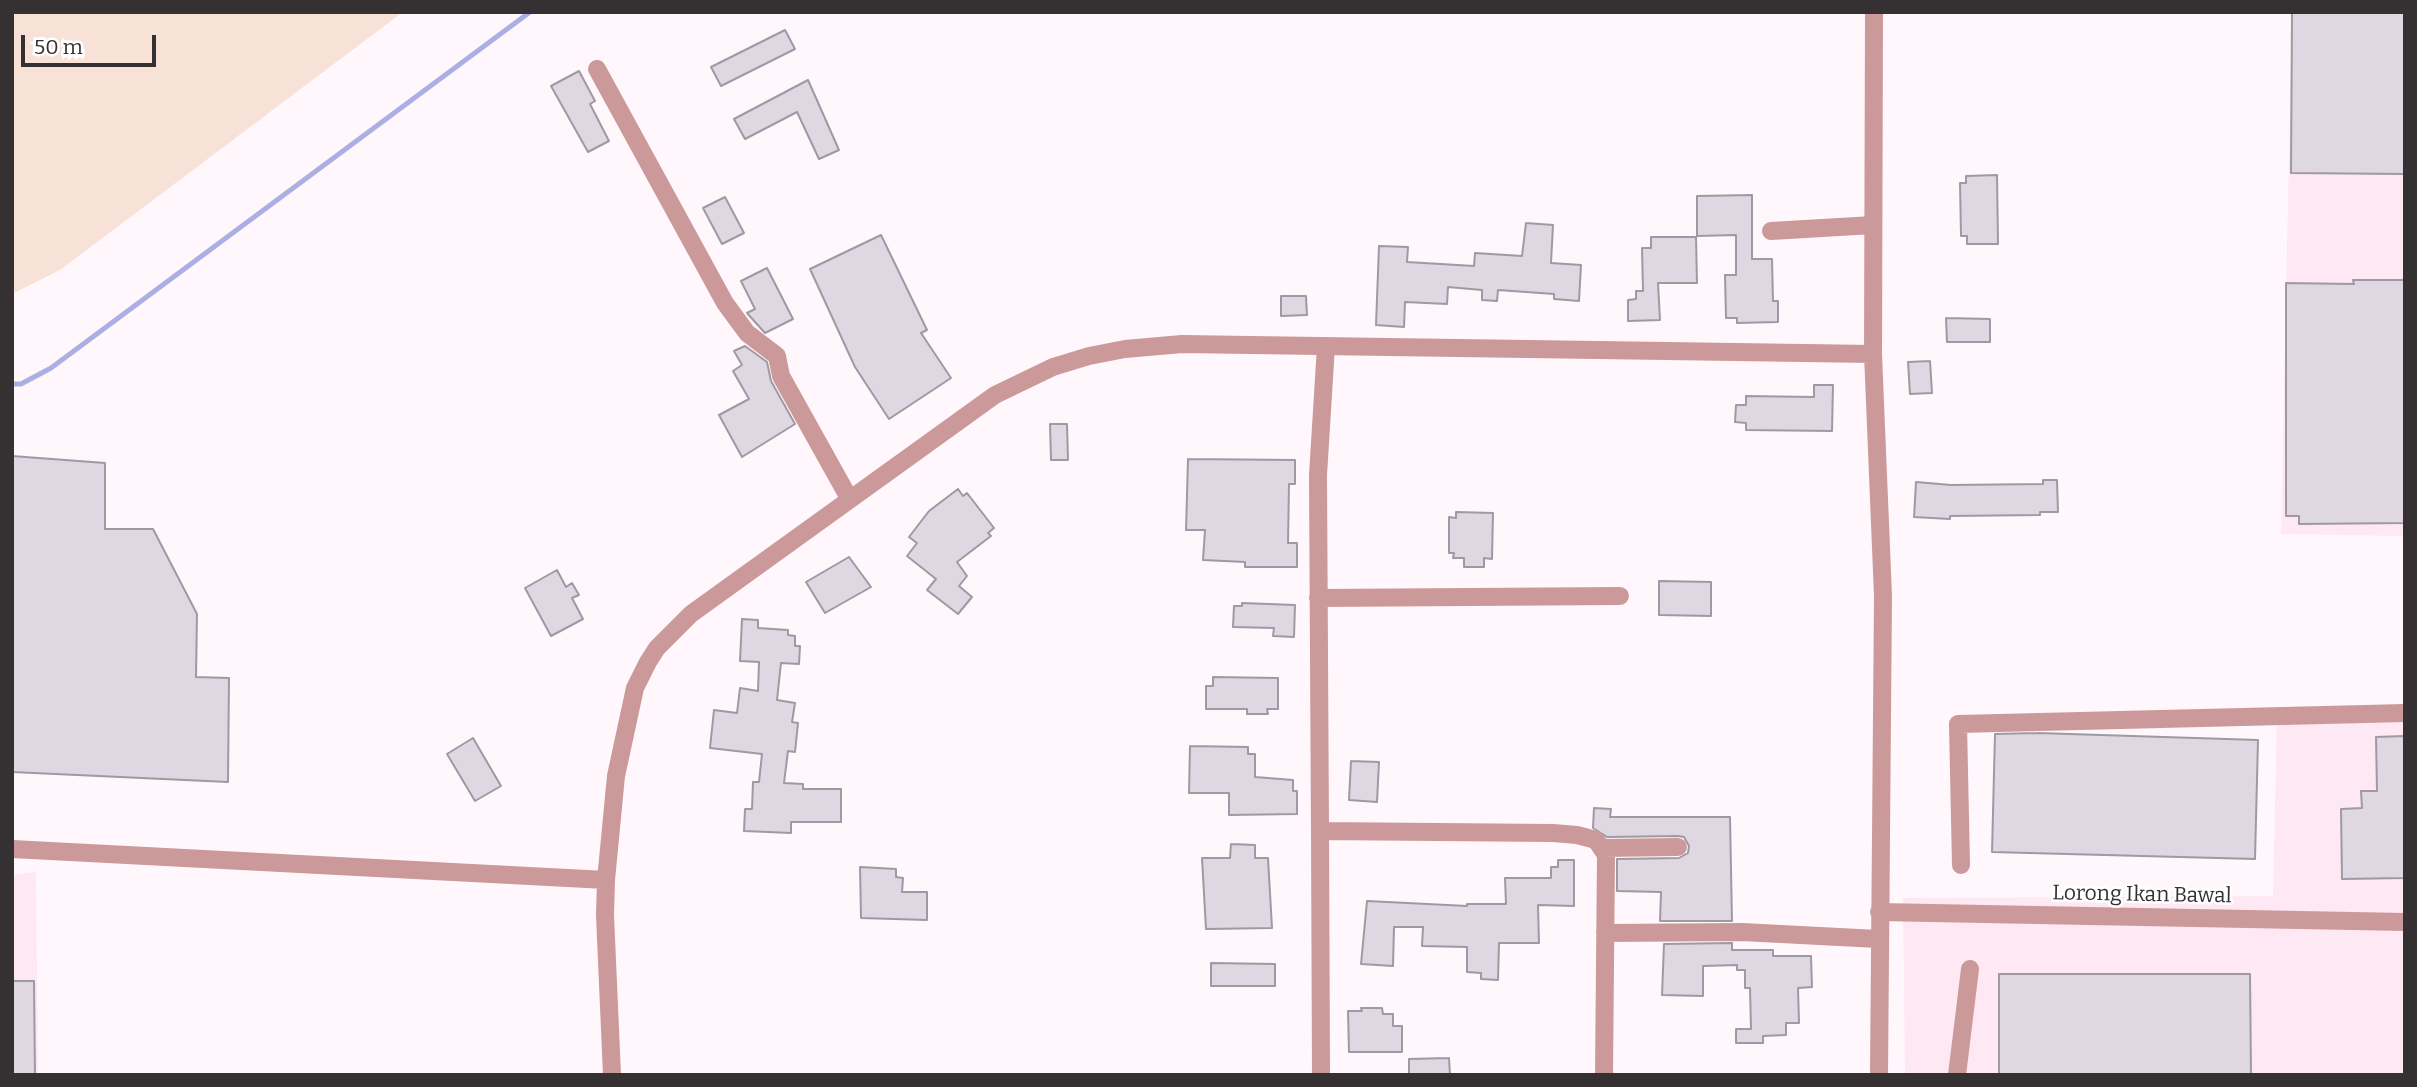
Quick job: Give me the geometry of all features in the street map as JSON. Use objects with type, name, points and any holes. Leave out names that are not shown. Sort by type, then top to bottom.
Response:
[{"type":"street","points":[[1874,12],[1873,355],[1883,596],[1878,939],[1879,1075]]},
{"type":"street","points":[[597,69],[725,303],[747,333],[777,356],[781,376],[849,498]]},
{"type":"street","points":[[1771,231],[1873,225]]},
{"type":"street","points":[[612,1075],[605,915],[616,776],[635,688],[657,648],[691,614],[995,395],[1053,367],[1125,349],[1170,345],[1873,355]]},
{"type":"street","points":[[1321,1075],[1318,475],[1326,346]]},
{"type":"street","points":[[1318,598],[1620,596]]},
{"type":"street","points":[[1961,865],[1958,724],[2405,713]]},
{"type":"street","points":[[1320,831],[1577,835],[1596,840],[1606,855],[1604,1075]]},
{"type":"street","points":[[1602,848],[1678,846]]},
{"type":"street","points":[[12,849],[606,880]]},
{"type":"street","name":"Lorong Ikan Bawal","points":[[1879,912],[2405,922]]},
{"type":"street","points":[[1605,933],[1742,932],[1878,939]]},
{"type":"street","points":[[1957,1075],[1970,969]]},
{"type":"shaded area","points":[[12,12],[403,12],[60,270],[12,294]]},
{"type":"shaded area","points":[[2292,12],[2405,12],[2405,536],[2281,534]]},
{"type":"shaded area","points":[[2277,715],[2405,717],[2405,1075],[1905,1075],[1903,898],[2273,896]]},
{"type":"shaded area","points":[[36,872],[38,1075],[12,1075],[12,875]]},
{"type":"building","points":[[2292,12],[2405,12],[2405,174],[2291,173]]},
{"type":"building","points":[[785,30],[795,49],[721,86],[711,67]]},
{"type":"building","points":[[579,71],[595,101],[590,104],[609,141],[588,152],[551,86]]},
{"type":"building","points":[[808,80],[839,150],[819,159],[797,112],[745,139],[734,119]]},
{"type":"building","points":[[1997,175],[1998,244],[1967,244],[1967,236],[1961,236],[1960,183],[1966,183],[1966,176]]},
{"type":"building","points":[[1752,195],[1752,259],[1772,259],[1773,301],[1778,301],[1778,322],[1737,323],[1737,318],[1726,318],[1725,275],[1736,275],[1736,235],[1697,236],[1697,196]]},
{"type":"building","points":[[725,197],[744,233],[722,244],[703,208]]},
{"type":"building","points":[[1526,223],[1553,225],[1551,263],[1581,265],[1579,301],[1554,299],[1554,294],[1498,290],[1497,301],[1482,300],[1482,290],[1448,287],[1447,304],[1405,302],[1404,327],[1376,325],[1379,246],[1408,247],[1407,262],[1474,266],[1475,253],[1522,256]]},
{"type":"building","points":[[881,235],[927,330],[921,333],[951,378],[889,419],[855,367],[810,269]]},
{"type":"building","points":[[1651,237],[1696,237],[1697,283],[1658,283],[1660,320],[1628,321],[1628,300],[1636,299],[1636,291],[1643,291],[1642,248],[1651,248]]},
{"type":"building","points":[[767,268],[793,319],[765,333],[747,313],[755,309],[741,281]]},
{"type":"building","points":[[2353,280],[2405,280],[2405,523],[2299,524],[2299,516],[2286,516],[2286,283],[2354,284]]},
{"type":"building","points":[[1281,296],[1306,296],[1307,315],[1281,316]]},
{"type":"building","points":[[1946,318],[1990,319],[1990,342],[1947,342]]},
{"type":"building","points":[[745,346],[767,362],[771,381],[795,424],[742,457],[719,415],[749,399],[733,371],[742,365],[734,351]]},
{"type":"building","points":[[1930,361],[1932,393],[1910,394],[1908,362]]},
{"type":"building","points":[[1814,385],[1833,385],[1832,431],[1746,430],[1746,423],[1735,422],[1736,405],[1746,405],[1746,396],[1814,397]]},
{"type":"building","points":[[1050,424],[1067,424],[1068,460],[1051,460]]},
{"type":"building","points":[[12,456],[105,463],[105,529],[153,529],[197,614],[196,677],[229,678],[228,782],[12,772]]},
{"type":"building","points":[[1188,459],[1295,460],[1295,484],[1289,484],[1288,543],[1297,543],[1297,567],[1245,567],[1245,562],[1203,560],[1205,530],[1186,530]]},
{"type":"building","points":[[2043,480],[2057,480],[2058,512],[2040,512],[2040,515],[1950,516],[1950,519],[1914,517],[1916,482],[1951,485],[2043,484]]},
{"type":"building","points":[[958,489],[963,496],[967,493],[994,528],[988,533],[991,536],[957,562],[967,576],[959,586],[972,597],[958,614],[927,590],[936,579],[907,556],[917,543],[909,537],[929,511]]},
{"type":"building","points":[[1456,512],[1493,513],[1492,559],[1484,558],[1484,567],[1464,567],[1464,558],[1453,558],[1454,553],[1449,553],[1449,517],[1456,518]]},
{"type":"building","points":[[849,557],[871,587],[825,613],[806,582]]},
{"type":"building","points":[[557,570],[566,587],[572,583],[579,595],[572,598],[583,619],[551,636],[525,588]]},
{"type":"building","points":[[1659,581],[1711,582],[1711,616],[1659,615]]},
{"type":"building","points":[[1242,603],[1295,605],[1294,637],[1273,636],[1274,628],[1233,627],[1234,606],[1242,606]]},
{"type":"building","points":[[742,619],[758,620],[758,628],[788,630],[788,635],[795,636],[795,646],[800,646],[799,664],[781,663],[777,700],[795,703],[792,722],[798,723],[795,752],[788,751],[784,783],[803,784],[803,789],[841,789],[841,822],[791,822],[791,833],[744,831],[745,809],[752,809],[753,782],[759,782],[762,754],[710,748],[714,710],[737,713],[740,688],[758,691],[759,662],[740,661]]},
{"type":"building","points":[[1213,677],[1278,678],[1278,709],[1267,709],[1268,714],[1247,714],[1247,709],[1206,709],[1206,686],[1213,686]]},
{"type":"building","points":[[1995,734],[2258,740],[2255,859],[1992,852]]},
{"type":"building","points":[[2405,736],[2405,878],[2342,879],[2341,809],[2362,808],[2361,791],[2377,791],[2376,737]]},
{"type":"building","points":[[473,738],[501,786],[475,801],[447,754]]},
{"type":"building","points":[[1190,746],[1248,747],[1248,754],[1255,754],[1255,777],[1293,780],[1293,791],[1297,791],[1297,814],[1229,815],[1229,793],[1189,793]]},
{"type":"building","points":[[1351,761],[1379,762],[1377,802],[1349,800]]},
{"type":"building","points":[[1594,808],[1611,809],[1610,817],[1730,817],[1732,921],[1660,921],[1661,892],[1617,891],[1617,859],[1679,858],[1688,853],[1689,846],[1684,837],[1678,836],[1607,837],[1593,828]]},
{"type":"building","points":[[1231,844],[1255,845],[1255,858],[1268,858],[1272,928],[1206,929],[1202,858],[1230,858]]},
{"type":"building","points":[[1558,860],[1574,860],[1574,906],[1538,905],[1539,943],[1499,943],[1498,980],[1481,979],[1481,973],[1467,972],[1467,947],[1422,946],[1423,927],[1394,927],[1393,966],[1361,964],[1367,901],[1467,906],[1506,904],[1505,878],[1551,878],[1551,867],[1558,867]]},
{"type":"building","points":[[860,867],[896,869],[896,877],[903,878],[902,892],[927,892],[927,920],[861,918]]},
{"type":"building","points":[[1732,943],[1732,950],[1773,950],[1773,956],[1811,956],[1812,987],[1798,988],[1799,1023],[1786,1023],[1786,1035],[1763,1036],[1763,1043],[1736,1043],[1736,1029],[1751,1029],[1750,988],[1745,988],[1745,970],[1737,970],[1737,965],[1703,966],[1703,996],[1662,995],[1664,944]]},
{"type":"building","points":[[1211,963],[1275,964],[1275,986],[1211,986]]},
{"type":"building","points":[[1999,974],[2250,974],[2251,1075],[1999,1075]]},
{"type":"building","points":[[12,981],[34,981],[35,1075],[12,1075]]},
{"type":"building","points":[[1361,1008],[1382,1008],[1383,1014],[1393,1014],[1393,1026],[1402,1026],[1402,1052],[1349,1052],[1348,1011],[1362,1011]]},
{"type":"building","points":[[1449,1058],[1450,1075],[1409,1075],[1409,1059]]},
{"type":"waterway","points":[[12,384],[21,384],[51,368],[530,12]]}]
